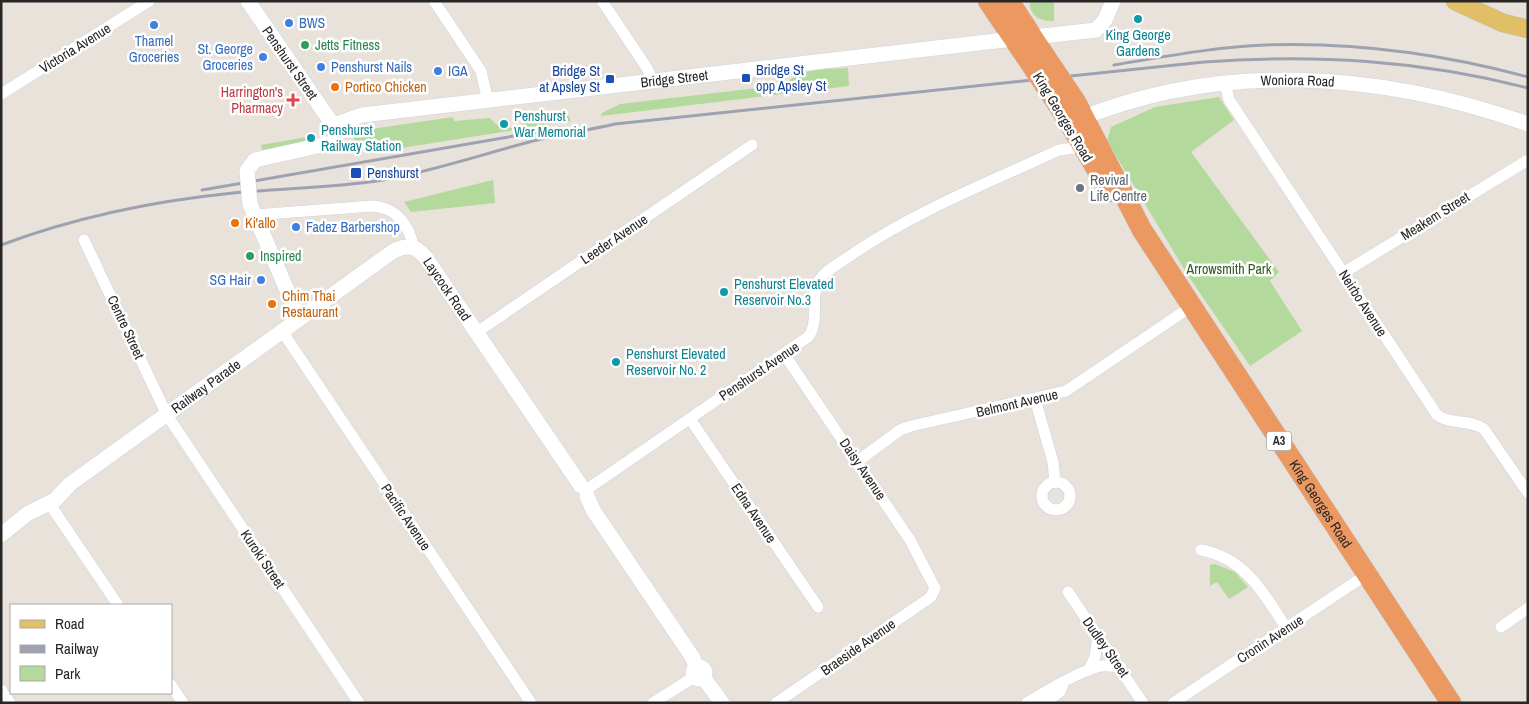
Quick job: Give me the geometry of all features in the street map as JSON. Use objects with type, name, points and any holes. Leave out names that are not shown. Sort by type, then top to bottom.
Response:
[{"type":"highway","name":"King Georges Road","points":[[988,1],[1013,39],[1036,57],[1072,112],[1142,230],[1451,703]]},
{"type":"highway","name":"King Georges Road","points":[[1009,1],[1033,37],[1036,57]]},
{"type":"highway","name":"Bridge Street","points":[[1013,39],[1033,37]]},
{"type":"highway","name":"King Georges Road","points":[[1072,112],[1082,147],[1114,198],[1142,230]]},
{"type":"main road","points":[[1455,1],[1503,22],[1528,29]]},
{"type":"street","name":"Victoria Avenue","points":[[1,94],[149,1]]},
{"type":"street","name":"Penshurst Street","points":[[248,1],[333,124]]},
{"type":"street","points":[[434,1],[481,71],[488,101]]},
{"type":"street","points":[[602,1],[648,68],[653,82]]},
{"type":"street","name":"Bridge Street","points":[[1033,37],[1096,30],[1105,20],[1113,1]]},
{"type":"street","name":"Bridge Street","points":[[333,124],[362,114],[653,82],[1013,39]]},
{"type":"street","name":"Woniora Road","points":[[1072,112],[1165,91],[1225,82],[1284,80],[1355,84],[1423,94],[1469,105],[1528,124]]},
{"type":"street","name":"Neirbo Avenue","points":[[1225,82],[1229,100],[1437,415],[1441,418],[1474,424],[1484,429],[1528,493]]},
{"type":"street","points":[[299,318],[252,209],[247,170],[252,162],[260,158],[333,142],[337,135],[333,124]]},
{"type":"street","name":"Leeder Avenue","points":[[476,332],[752,145]]},
{"type":"street","name":"Penshurst Avenue","points":[[586,490],[811,334],[817,286],[826,273],[901,224],[1066,148],[1082,147]]},
{"type":"street","name":"Meakem Street","points":[[1343,273],[1528,160]]},
{"type":"street","name":"Laycock Road","points":[[252,209],[372,206],[385,208],[396,214],[406,226],[413,247],[426,258],[586,490],[593,510],[693,658],[698,674],[722,703]]},
{"type":"street","name":"Centre Street","points":[[84,240],[167,415]]},
{"type":"street","name":"Railway Parade","points":[[1,535],[27,514],[50,503],[70,484],[392,252],[405,246],[413,247]]},
{"type":"street","name":"Belmont Avenue","points":[[858,461],[900,430],[911,426],[1035,400],[1066,391],[1192,306]]},
{"type":"street","name":"Pacific Avenue","points":[[282,331],[531,703]]},
{"type":"street","name":"Daisy Avenue","points":[[784,354],[910,540],[934,588]]},
{"type":"street","points":[[1035,400],[1053,462],[1055,482]]},
{"type":"street","name":"Kuroki Street","points":[[167,415],[359,703]]},
{"type":"street","name":"Edna Avenue","points":[[690,419],[818,607]]},
{"type":"street","points":[[50,503],[117,604]]},
{"type":"street","points":[[1201,550],[1219,554],[1242,567],[1258,584],[1286,628]]},
{"type":"street","name":"Cronin Avenue","points":[[1173,703],[1366,575]]},
{"type":"street","name":"Braeside Avenue","points":[[776,703],[930,597],[934,588]]},
{"type":"street","name":"Dudley Street","points":[[1068,592],[1121,667],[1143,703]]},
{"type":"street","points":[[1500,627],[1528,608]]},
{"type":"street","points":[[1089,670],[1095,657],[1098,636]]},
{"type":"street","points":[[1027,703],[1055,684],[1063,684],[1089,670],[1103,665],[1121,667]]},
{"type":"street","points":[[653,703],[698,674]]},
{"type":"street","points":[[1044,703],[1060,692],[1063,684]]},
{"type":"street","points":[[172,686],[183,703]]},
{"type":"street","points":[[1,690],[10,703]]},
{"type":"green space","points":[[1030,1],[1054,1],[1054,21],[1037,17],[1031,11]]},
{"type":"green space","points":[[848,68],[849,86],[601,116],[602,113],[620,104],[783,85],[798,75],[813,70]]},
{"type":"green space","name":"Arrowsmith Park","points":[[1219,97],[1234,120],[1191,152],[1279,272],[1270,281],[1302,331],[1250,366],[1189,277],[1107,141],[1111,127],[1155,107]]},
{"type":"green space","points":[[548,112],[569,116],[571,121],[389,150],[386,143],[358,143],[354,139],[355,135],[365,130],[453,117],[454,121],[490,118],[501,127],[510,128],[524,123],[521,116]]},
{"type":"green space","points":[[307,137],[307,142],[262,150],[261,145]]},
{"type":"green space","points":[[493,180],[495,203],[411,212],[404,202]]},
{"type":"green space","points":[[1215,564],[1235,572],[1248,587],[1229,599],[1217,582],[1210,586],[1210,565]]},
{"type":"railway","points":[[1114,65],[1227,48],[1298,45],[1398,51],[1463,62],[1528,77]]},
{"type":"railway","points":[[1,245],[87,218],[145,206],[203,196],[346,185],[383,180],[440,167],[533,141],[615,124],[1204,62],[1327,59],[1407,65],[1447,71],[1528,88]]},
{"type":"railway","points":[[202,190],[560,128]]},
{"type":"place","name":"King George Gardens","points":[[1138,19]]},
{"type":"place","name":"BWS","points":[[289,23]]},
{"type":"place","name":"Thamel Groceries","points":[[154,25]]},
{"type":"place","name":"Jetts Fitness","points":[[305,45]]},
{"type":"place","name":"St. George Groceries","points":[[263,57]]},
{"type":"place","name":"Penshurst Nails","points":[[321,67]]},
{"type":"place","name":"IGA","points":[[438,71]]},
{"type":"place","name":"Bridge St opp Apsley St","points":[[746,78]]},
{"type":"place","name":"Bridge St at Apsley St","points":[[610,79]]},
{"type":"place","name":"Portico Chicken","points":[[335,87]]},
{"type":"place","name":"Harrington's Pharmacy","points":[[293,100]]},
{"type":"place","name":"Penshurst War Memorial","points":[[504,124]]},
{"type":"place","name":"Penshurst Railway Station","points":[[311,138]]},
{"type":"place","name":"Penshurst","points":[[356,173]]},
{"type":"place","name":"Revival Life Centre","points":[[1080,188]]},
{"type":"place","name":"Ki'allo","points":[[235,223]]},
{"type":"place","name":"Fadez Barbershop","points":[[296,227]]},
{"type":"place","name":"Inspired","points":[[250,256]]},
{"type":"place","name":"SG Hair","points":[[261,280]]},
{"type":"place","name":"Penshurst Elevated Reservoir No.3","points":[[724,292]]},
{"type":"place","name":"Chim Thai Restaurant","points":[[272,304]]},
{"type":"place","name":"Penshurst Elevated Reservoir No. 2","points":[[616,362]]}]
